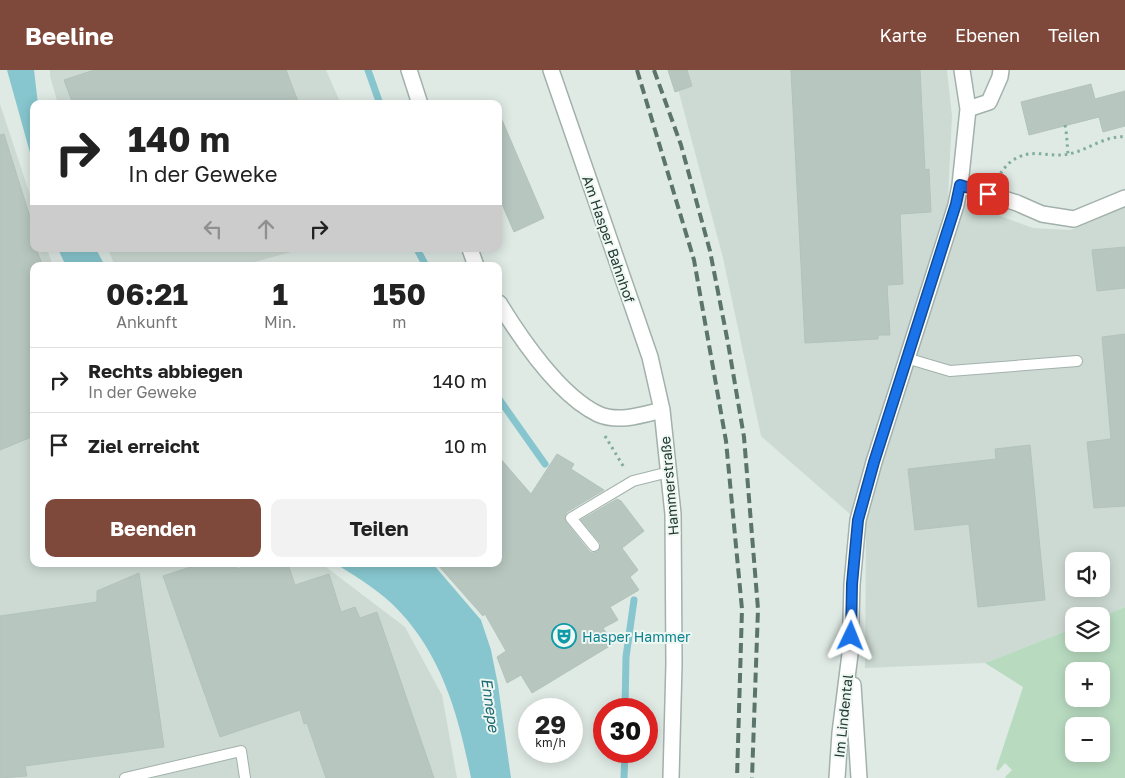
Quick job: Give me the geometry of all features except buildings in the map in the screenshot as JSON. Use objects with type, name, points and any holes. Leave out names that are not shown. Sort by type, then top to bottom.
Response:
[{"type":"street","points":[[409,70],[419,100]]},
{"type":"street","name":"Am Hasper Bahnhof","points":[[551,70],[650,357],[662,410]]},
{"type":"street","name":"Im Lindental","points":[[837,778],[840,733],[850,654],[852,584],[858,520],[906,358],[956,204],[960,185],[968,109],[962,70]]},
{"type":"street","points":[[968,109],[989,102],[1000,77],[1001,70]]},
{"type":"street","points":[[960,185],[1017,203],[1042,214],[1074,218],[1125,198]]},
{"type":"street","points":[[502,308],[520,338],[570,396],[599,414],[616,418],[633,418],[662,410]]},
{"type":"street","name":"Hammerstraße","points":[[662,410],[673,514],[671,778]]},
{"type":"street","name":"Im Lindental","points":[[850,654],[860,778]]},
{"type":"lane","points":[[906,358],[950,370],[1077,361]]},
{"type":"lane","points":[[594,546],[571,518],[633,481],[669,472]]},
{"type":"lane","points":[[125,778],[241,751],[245,778]]},
{"type":"path","points":[[1065,125],[1068,136],[1066,144],[1068,154]]},
{"type":"path","points":[[988,194],[1004,168],[1018,157],[1031,153],[1054,156],[1068,154],[1109,138],[1116,136],[1125,137]]},
{"type":"path","points":[[588,407],[633,481]]},
{"type":"shaded area","points":[[50,70],[326,70],[339,100],[57,100]]},
{"type":"shaded area","points":[[673,70],[947,70],[952,116],[948,197],[1033,228],[1070,230],[1125,208],[1125,607],[1110,613],[1110,607],[1065,607],[1065,632],[985,663],[865,668],[866,528],[761,436],[723,258]]},
{"type":"shaded area","points":[[0,104],[30,195],[30,252],[48,252],[52,262],[30,262],[30,567],[326,567],[405,627],[442,695],[457,778],[0,778]]},
{"type":"shaded area","points":[[109,252],[291,252],[255,262],[113,262]]},
{"type":"green space","points":[[1125,607],[1125,778],[1006,778],[1012,770],[1005,763],[998,771],[996,769],[1023,687],[985,663],[1065,632],[1065,652],[1110,652],[1110,613]]},
{"type":"water","points":[[7,70],[34,70],[38,100],[30,100],[30,153]]},
{"type":"water","points":[[59,252],[98,252],[103,262],[64,262]]},
{"type":"water","name":"Ennepe","points":[[341,567],[436,567],[481,620],[491,650],[498,685],[511,778],[471,778],[455,711],[428,649],[400,612],[370,586]]},
{"type":"waterway","points":[[368,70],[379,100]]},
{"type":"waterway","points":[[419,252],[424,262]]},
{"type":"waterway","points":[[502,403],[545,464]]},
{"type":"waterway","points":[[625,698],[626,657],[634,600]]},
{"type":"waterway","points":[[624,778],[625,763]]},
{"type":"railway","points":[[637,70],[694,260],[726,441],[742,609],[737,778]]},
{"type":"railway","points":[[654,70],[681,145],[710,251],[744,437],[758,609],[752,778]]},
{"type":"place","name":"Hasper Hammer","points":[[564,636]]},
{"type":"route","points":[[851,636],[852,584],[858,520],[906,358],[956,204],[960,185],[988,194]]}]
